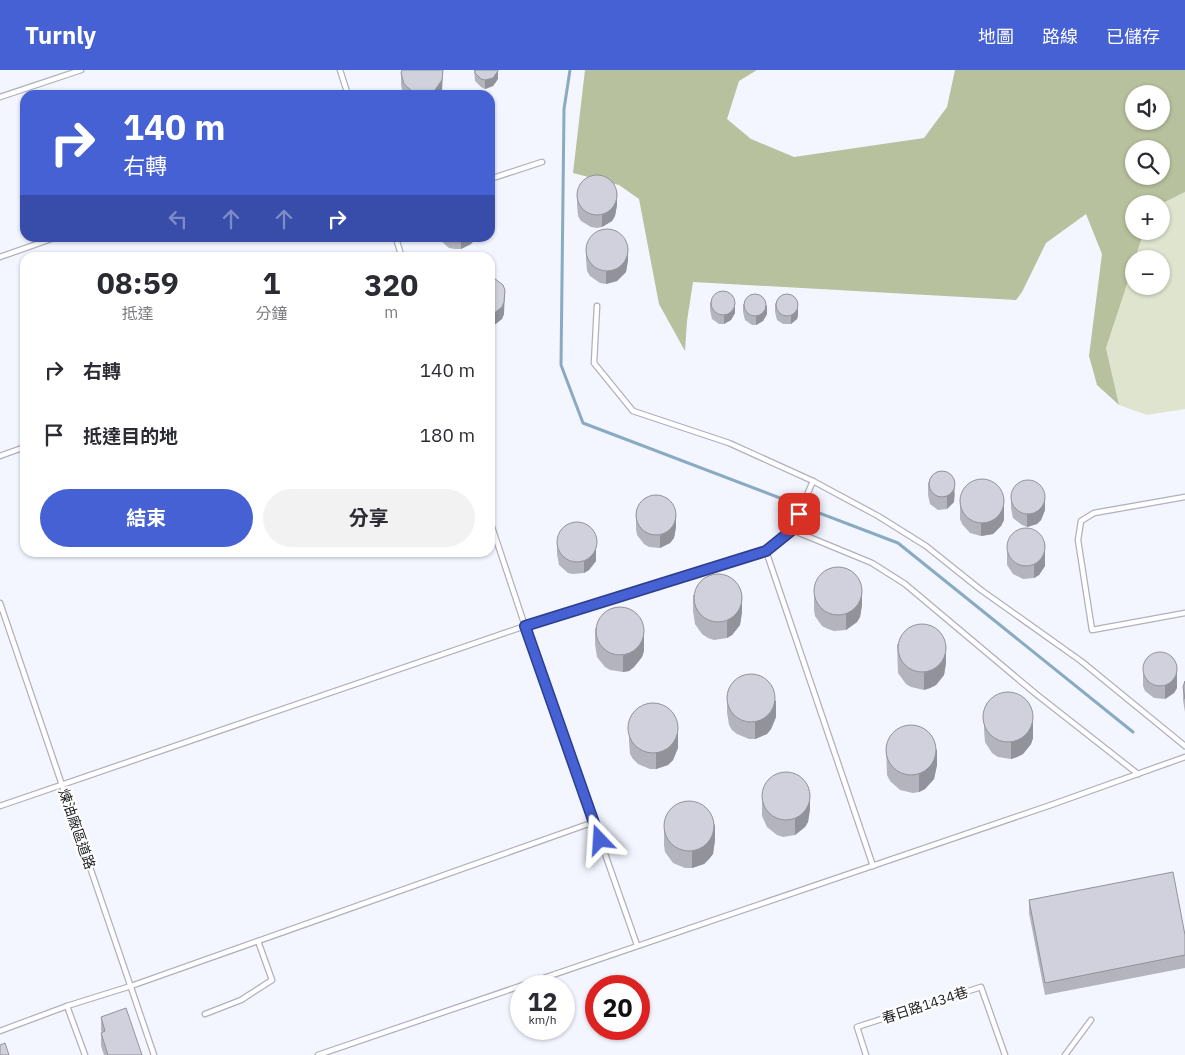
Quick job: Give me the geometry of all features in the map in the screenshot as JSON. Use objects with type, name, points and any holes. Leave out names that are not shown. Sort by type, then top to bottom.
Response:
[{"type":"lane","points":[[21,90],[81,70]]},
{"type":"lane","points":[[340,70],[346,90]]},
{"type":"lane","points":[[0,97],[20,90]]},
{"type":"lane","points":[[495,178],[542,162]]},
{"type":"lane","points":[[0,257],[43,242]]},
{"type":"lane","points":[[597,306],[594,363],[633,411],[729,442],[813,482],[878,516],[926,546],[981,590],[1080,661],[1185,746]]},
{"type":"lane","points":[[0,456],[20,450]]},
{"type":"lane","points":[[0,806],[525,626],[766,551],[792,530],[813,482]]},
{"type":"lane","points":[[1185,497],[1094,513],[1081,521],[1078,540],[1092,630],[1185,613]]},
{"type":"lane","points":[[792,530],[872,563],[906,584],[1036,694],[1138,774]]},
{"type":"lane","points":[[495,536],[637,945]]},
{"type":"lane","points":[[766,551],[872,866]]},
{"type":"lane","name":"煉油廠區道路","points":[[0,603],[154,1055]]},
{"type":"lane","points":[[318,1055],[1185,757]]},
{"type":"lane","points":[[0,1031],[594,822]]},
{"type":"lane","points":[[205,1014],[240,1000],[272,980],[258,941]]},
{"type":"lane","name":"春日路1434巷","points":[[866,1055],[857,1027],[982,987],[1005,1055]]},
{"type":"lane","points":[[67,1006],[85,1055]]},
{"type":"lane","points":[[1065,1055],[1091,1020]]},
{"type":"green space","points":[[585,70],[757,70],[739,81],[727,119],[751,139],[794,157],[924,138],[947,107],[955,70],[1185,70],[1185,192],[1170,200],[1170,195],[1125,195],[1125,240],[1141,240],[1138,250],[1125,250],[1125,290],[1106,348],[1119,405],[1097,385],[1089,356],[1102,254],[1086,214],[1046,243],[1022,292],[1016,300],[693,282],[685,351],[659,304],[639,199],[619,185],[573,173]]},
{"type":"green space","points":[[1185,192],[1185,409],[1147,415],[1119,405],[1106,348],[1125,290],[1125,295],[1170,295],[1170,250],[1138,250],[1141,240],[1170,240],[1170,200]]},
{"type":"building","points":[[402,70],[443,70],[442,80],[435,90],[411,90],[404,84]]},
{"type":"building","points":[[475,70],[498,71],[493,78],[485,80],[475,73]]},
{"type":"building","points":[[597,175],[611,181],[617,195],[611,209],[597,215],[583,209],[577,195],[583,181]]},
{"type":"building","points":[[607,229],[622,235],[628,250],[622,265],[607,271],[592,265],[586,250],[592,235]]},
{"type":"building","points":[[495,279],[503,285],[505,290],[502,307],[495,312]]},
{"type":"building","points":[[723,291],[728,292],[734,298],[734,308],[728,314],[723,315],[718,314],[712,308],[711,303],[712,298],[718,292]]},
{"type":"building","points":[[755,294],[763,297],[766,305],[763,313],[755,316],[747,313],[744,305],[747,297]]},
{"type":"building","points":[[787,294],[795,297],[798,305],[795,313],[787,316],[779,313],[776,305],[779,297]]},
{"type":"building","points":[[942,471],[951,475],[955,484],[951,493],[942,497],[933,493],[929,484],[933,475]]},
{"type":"building","points":[[978,479],[986,479],[998,485],[1004,501],[998,517],[986,523],[978,523],[966,517],[960,505],[960,497],[966,485]]},
{"type":"building","points":[[1028,480],[1040,485],[1045,497],[1040,509],[1028,514],[1016,509],[1011,497],[1016,485]]},
{"type":"building","points":[[652,495],[660,495],[667,498],[673,504],[676,515],[673,526],[667,532],[660,535],[652,535],[645,532],[639,526],[636,519],[636,511],[639,504],[645,498]]},
{"type":"building","points":[[577,522],[591,528],[597,542],[591,556],[577,562],[563,556],[557,542],[563,528]]},
{"type":"building","points":[[1026,528],[1040,533],[1045,547],[1040,561],[1026,566],[1012,561],[1007,547],[1012,533]]},
{"type":"building","points":[[838,567],[847,569],[855,574],[860,582],[862,591],[860,600],[855,608],[847,613],[838,615],[829,613],[821,608],[816,600],[814,591],[816,582],[821,574],[829,569]]},
{"type":"building","points":[[713,574],[723,574],[732,578],[738,584],[742,598],[738,612],[732,618],[723,622],[713,622],[704,618],[698,612],[694,603],[694,593],[698,584],[704,578]]},
{"type":"building","points":[[615,607],[625,607],[637,614],[644,626],[644,636],[637,648],[625,655],[615,655],[607,651],[600,644],[596,636],[596,626],[600,618],[607,611]]},
{"type":"building","points":[[917,624],[927,624],[936,628],[942,634],[945,639],[945,657],[936,668],[927,672],[917,672],[908,668],[902,662],[898,653],[898,643],[902,634],[908,628]]},
{"type":"building","points":[[1160,652],[1167,653],[1172,657],[1176,662],[1176,676],[1172,681],[1167,685],[1160,686],[1153,685],[1148,681],[1144,676],[1143,669],[1144,662],[1148,657],[1153,653]]},
{"type":"building","points":[[746,674],[756,674],[768,681],[775,693],[775,703],[768,715],[756,722],[746,722],[738,718],[731,711],[727,703],[727,693],[731,685],[738,678]]},
{"type":"building","points":[[1185,681],[1185,699],[1183,687]]},
{"type":"building","points":[[1008,692],[1017,694],[1028,703],[1033,717],[1031,726],[1022,737],[1008,742],[999,740],[988,731],[983,717],[985,708],[994,697]]},
{"type":"building","points":[[653,703],[667,707],[674,714],[678,728],[674,742],[667,749],[653,753],[639,749],[632,742],[628,728],[632,714],[639,707]]},
{"type":"building","points":[[906,725],[916,725],[929,732],[936,745],[936,755],[929,768],[916,775],[906,775],[897,771],[890,764],[886,755],[886,745],[890,736],[897,729]]},
{"type":"building","points":[[781,772],[791,772],[803,779],[810,791],[810,801],[803,813],[791,820],[781,820],[773,816],[766,809],[762,801],[762,791],[766,783],[773,776]]},
{"type":"building","points":[[684,801],[694,801],[707,808],[714,821],[714,831],[707,844],[694,851],[684,851],[675,847],[668,840],[664,831],[664,821],[668,812],[675,805]]},
{"type":"building","points":[[1173,872],[1185,935],[1185,955],[1045,983],[1029,900]]},
{"type":"building","points":[[126,1008],[142,1055],[108,1055],[101,1033],[105,1031],[101,1017]]},
{"type":"building","points":[[5,1043],[9,1055],[0,1055],[0,1045]]},
{"type":"waterway","points":[[570,70],[564,109],[561,365],[583,423],[898,543],[1133,732]]},
{"type":"route","points":[[600,840],[525,626],[766,551],[792,530],[799,514]]}]
